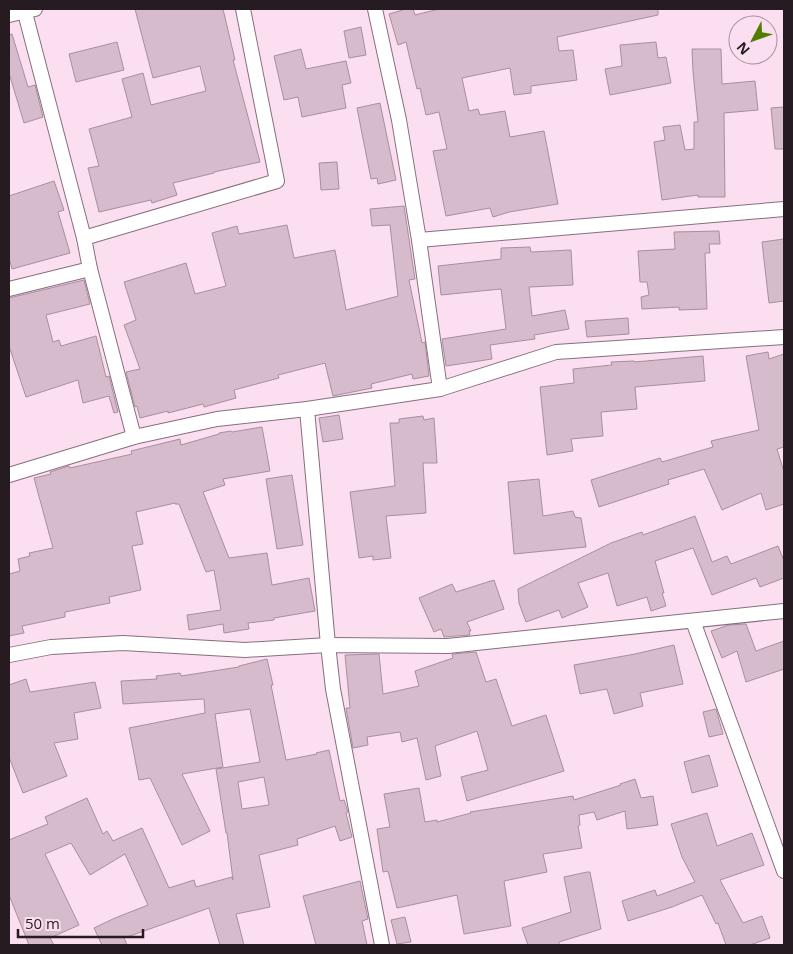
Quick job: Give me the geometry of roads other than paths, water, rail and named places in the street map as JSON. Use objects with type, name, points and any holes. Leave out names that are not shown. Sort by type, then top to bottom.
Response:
[{"type":"street","points":[[84,238],[277,181],[243,9]]},
{"type":"street","points":[[376,9],[399,120],[419,240],[440,389]]},
{"type":"street","points":[[9,15],[28,10],[90,269],[134,437]]},
{"type":"street","points":[[419,240],[784,209]]},
{"type":"street","points":[[9,289],[90,269]]},
{"type":"street","points":[[9,474],[134,437],[217,419],[307,409],[440,389],[556,352],[784,337]]},
{"type":"street","points":[[307,409],[333,689],[382,945]]},
{"type":"street","points":[[9,655],[51,647],[122,643],[245,650],[328,645],[448,646],[784,610]]},
{"type":"street","points":[[693,621],[784,871]]}]
